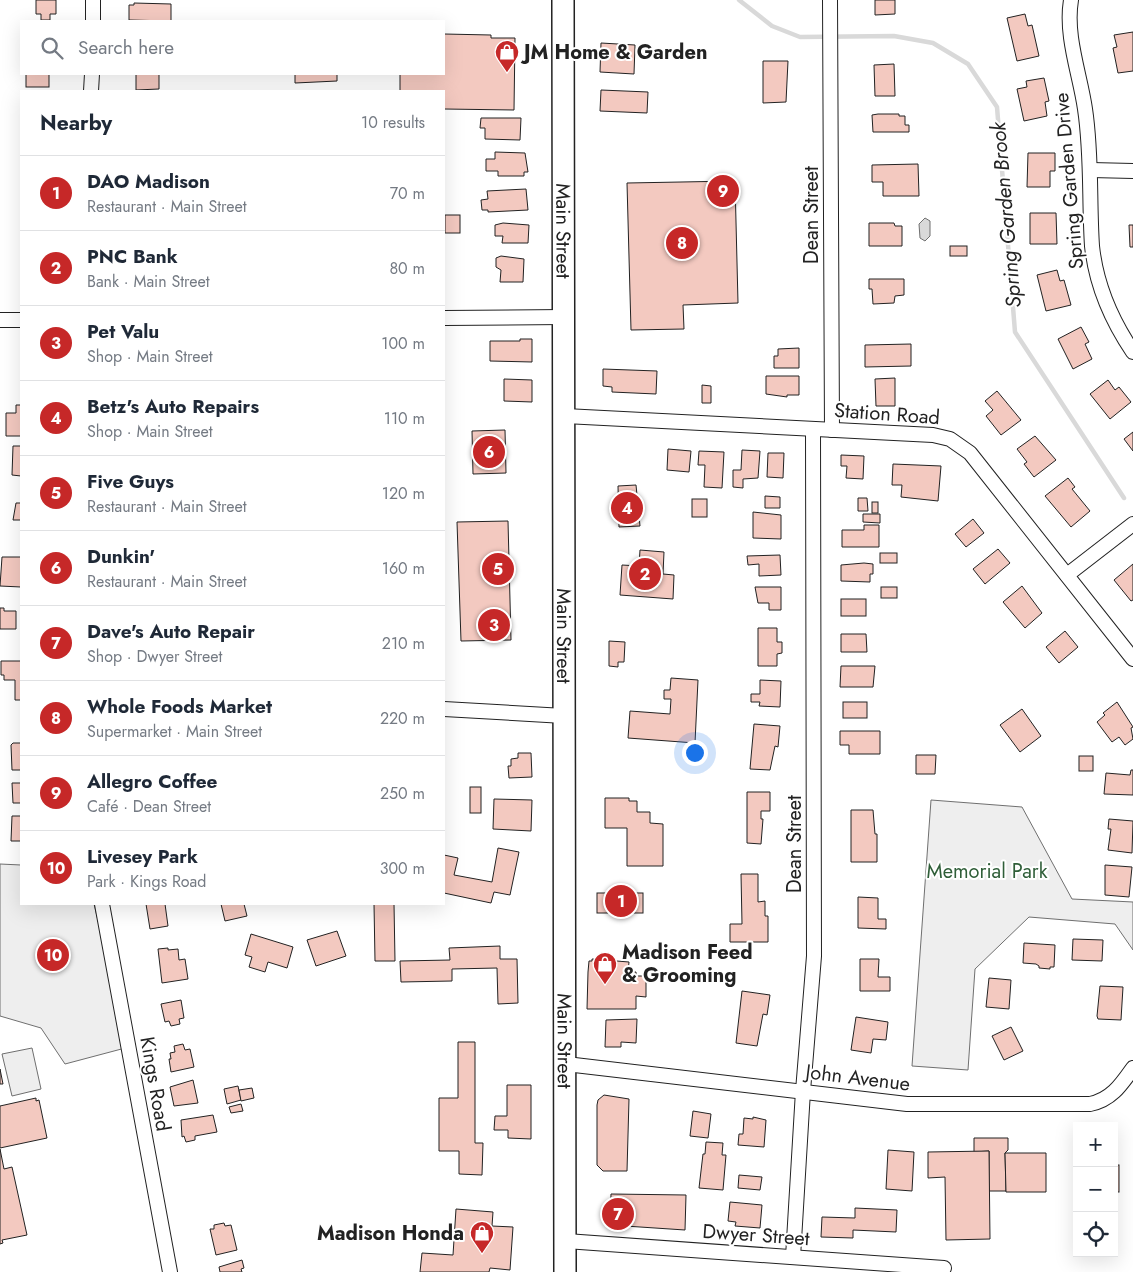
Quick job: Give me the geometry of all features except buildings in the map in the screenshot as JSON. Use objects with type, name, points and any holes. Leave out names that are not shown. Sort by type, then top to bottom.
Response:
[{"type":"main road","name":"Main Street","points":[[563,0],[565,317],[565,1272]]},
{"type":"street","points":[[93,20],[94,0]]},
{"type":"street","name":"Dean Street","points":[[830,0],[832,430]]},
{"type":"street","name":"Spring Garden Drive","points":[[1071,0],[1070,25],[1085,108],[1091,170],[1092,247],[1097,274],[1117,326],[1133,352]]},
{"type":"street","points":[[92,75],[92,90]]},
{"type":"street","points":[[1091,170],[1133,170]]},
{"type":"street","points":[[445,318],[565,317]]},
{"type":"street","points":[[0,320],[20,320]]},
{"type":"street","name":"Station Road","points":[[565,416],[679,420],[813,429],[933,434],[950,439],[965,448],[1133,659]]},
{"type":"street","name":"Dean Street","points":[[793,1257],[802,1091],[814,956],[813,429]]},
{"type":"street","points":[[1067,575],[1133,524]]},
{"type":"street","points":[[445,709],[564,716]]},
{"type":"street","name":"Kings Road","points":[[102,905],[170,1272]]},
{"type":"street","name":"John Avenue","points":[[566,1064],[931,1106],[1090,1104],[1105,1099],[1116,1091],[1133,1068]]},
{"type":"street","name":"Dwyer Street","points":[[566,1241],[944,1268]]},
{"type":"green space","name":"Memorial Park","points":[[931,800],[1022,807],[1072,899],[1133,902],[1133,950],[1115,924],[1029,917],[975,969],[968,1070],[912,1066]]},
{"type":"green space","points":[[0,864],[20,865],[20,905],[94,905],[129,1047],[65,1064],[41,1028],[0,1016]]},
{"type":"green space","points":[[32,1048],[41,1089],[12,1096],[2,1054]]},
{"type":"shaded area","points":[[925,218],[930,221],[930,236],[925,241],[920,238],[919,224]]},
{"type":"waterway","name":"Spring Garden Brook","points":[[739,0],[772,26],[800,37],[894,36],[933,43],[968,64],[997,107],[1015,332],[1124,498]]},
{"type":"place","name":"JM Home & Garden","points":[[507,73]]},
{"type":"place","name":"Allegro Coffee","points":[[723,191]]},
{"type":"place","name":"Whole Foods Market","points":[[682,243]]},
{"type":"place","name":"Dunkin'","points":[[489,452]]},
{"type":"place","name":"Betz's Auto Repairs","points":[[627,508]]},
{"type":"place","name":"Five Guys","points":[[498,569]]},
{"type":"place","name":"PNC Bank","points":[[645,574]]},
{"type":"place","name":"Pet Valu","points":[[494,625]]},
{"type":"place","name":"DAO Madison","points":[[621,901]]},
{"type":"place","name":"Livesey Park","points":[[53,955]]},
{"type":"place","name":"Madison Feed & Grooming","points":[[605,985]]},
{"type":"place","name":"Dave's Auto Repair","points":[[618,1214]]},
{"type":"place","name":"Madison Honda","points":[[482,1254]]}]
